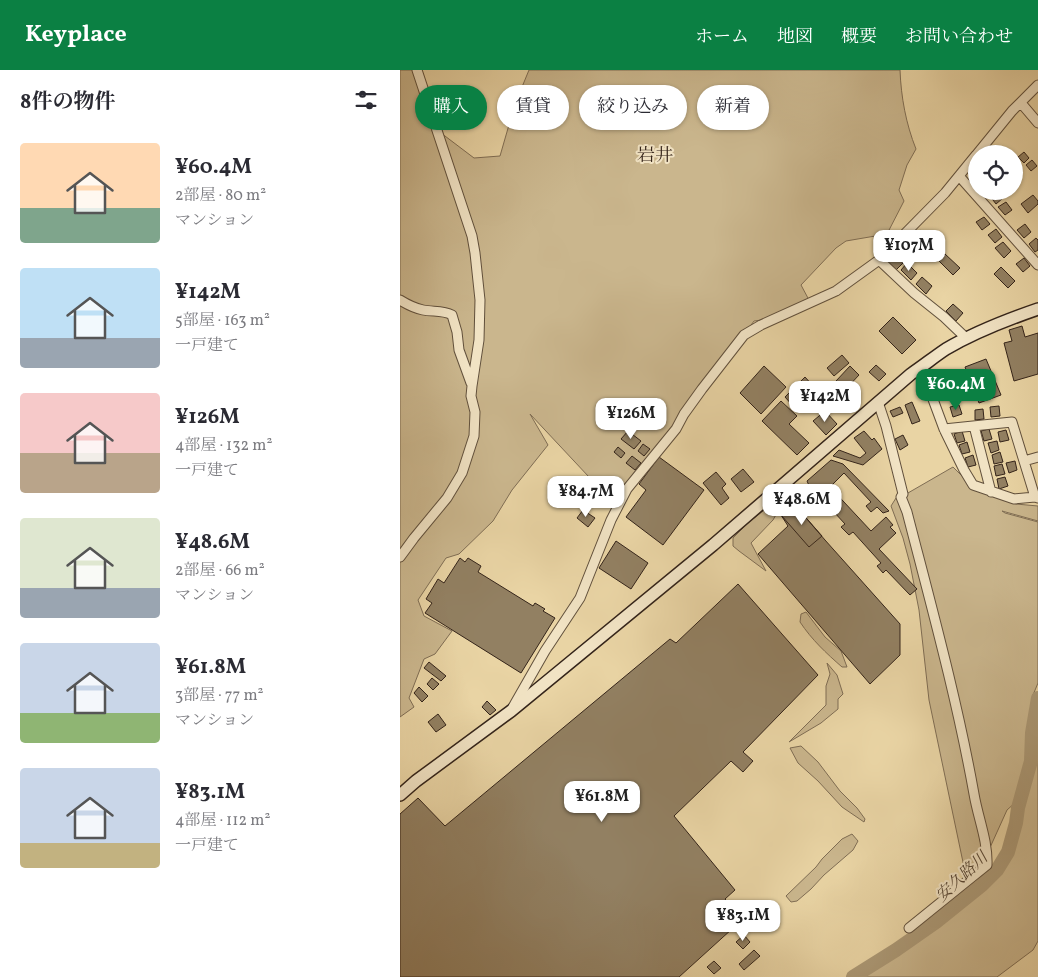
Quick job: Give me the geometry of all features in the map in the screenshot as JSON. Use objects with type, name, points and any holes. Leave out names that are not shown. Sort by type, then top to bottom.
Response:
[{"type":"street","points":[[400,557],[447,498],[462,473],[474,436],[475,412],[471,396],[480,320],[480,300],[472,236],[417,70]]},
{"type":"street","points":[[984,145],[1012,111],[1038,85]]},
{"type":"street","points":[[1021,103],[1038,123]]},
{"type":"street","points":[[511,711],[545,651],[580,598],[611,520],[627,489],[676,429],[697,395],[744,335],[761,325],[832,294],[879,260],[945,193],[968,164]]},
{"type":"street","points":[[958,176],[1037,262]]},
{"type":"street","points":[[879,260],[966,338]]},
{"type":"street","points":[[400,300],[413,308],[446,312],[452,315],[457,332],[459,350],[472,386]]},
{"type":"street","points":[[400,794],[511,711],[713,545],[911,374],[966,338],[1006,320],[1038,309]]},
{"type":"street","points":[[921,367],[944,429],[973,485],[1014,499],[1036,498],[1012,422],[944,429]]},
{"type":"street","points":[[878,402],[903,494],[900,497],[907,512],[951,684],[974,796],[988,852],[988,865],[909,928]]},
{"type":"street","points":[[974,426],[991,492]]},
{"type":"street","points":[[1024,461],[1038,457]]},
{"type":"shaded area","points":[[400,70],[419,70],[424,85],[415,85],[415,130],[440,130],[441,133],[474,158],[500,156],[508,130],[569,130],[569,85],[523,85],[529,70],[900,70],[909,130],[916,149],[907,165],[899,190],[904,201],[887,234],[846,241],[836,248],[801,285],[809,300],[770,319],[754,321],[618,508],[530,414],[548,445],[512,490],[493,521],[459,554],[446,558],[418,600],[424,616],[452,631],[435,654],[424,659],[409,698],[414,707],[400,717]]},
{"type":"shaded area","points":[[953,467],[971,485],[1016,504],[1038,506],[1038,521],[1002,511],[1038,522],[1038,683],[1033,695],[1026,760],[1016,802],[1007,810],[988,852],[945,664],[984,860],[977,877],[970,876],[964,867],[929,700],[919,610],[910,564],[891,506],[896,498],[901,497]]},
{"type":"shaded area","points":[[781,497],[785,499],[773,520],[751,543],[766,571],[733,546],[733,538],[749,522]]},
{"type":"shaded area","points":[[806,612],[825,637],[841,651],[847,667],[842,667],[836,662],[805,629],[800,622],[801,614]]},
{"type":"shaded area","points":[[827,663],[837,675],[843,694],[838,699],[838,709],[821,723],[789,742],[826,705],[826,686],[830,674]]},
{"type":"shaded area","points":[[1038,712],[1038,941],[1033,950],[997,977],[860,977],[985,888],[1010,845],[1028,775]]},
{"type":"shaded area","points":[[801,746],[818,762],[840,791],[857,808],[865,819],[864,822],[842,807],[798,763],[790,748]]},
{"type":"shaded area","points":[[852,834],[858,841],[853,850],[797,901],[791,902],[786,896],[842,839]]},
{"type":"building","points":[[1023,153],[1029,158],[1024,163],[1023,162]]},
{"type":"building","points":[[1032,160],[1037,166],[1031,171],[1026,165]]},
{"type":"building","points":[[1033,195],[1038,204],[1028,213],[1021,204]]},
{"type":"building","points":[[1006,202],[1012,210],[1005,215],[998,207]]},
{"type":"building","points":[[984,217],[990,224],[982,230],[976,222]]},
{"type":"building","points":[[1025,224],[1031,232],[1024,238],[1017,230]]},
{"type":"building","points":[[996,229],[1002,237],[995,243],[988,235]]},
{"type":"building","points":[[920,230],[930,239],[924,246],[914,237]]},
{"type":"building","points":[[1036,238],[1038,240],[1038,250],[1035,252],[1029,244]]},
{"type":"building","points":[[933,241],[943,251],[936,258],[926,248]]},
{"type":"building","points":[[1003,242],[1011,251],[1004,258],[995,248]]},
{"type":"building","points":[[893,254],[903,263],[896,270],[886,261]]},
{"type":"building","points":[[945,254],[960,268],[953,275],[939,261]]},
{"type":"building","points":[[1024,258],[1030,266],[1023,272],[1016,264]]},
{"type":"building","points":[[907,263],[917,273],[911,280],[901,270]]},
{"type":"building","points":[[1001,267],[1015,281],[1008,288],[994,274]]},
{"type":"building","points":[[922,277],[932,286],[926,294],[916,284]]},
{"type":"building","points":[[953,304],[963,313],[956,321],[946,311]]},
{"type":"building","points":[[893,317],[916,340],[902,354],[879,331]]},
{"type":"building","points":[[1022,326],[1025,337],[1038,333],[1038,374],[1014,381],[1004,343],[1012,341],[1009,330]]},
{"type":"building","points":[[842,355],[849,363],[834,376],[827,368]]},
{"type":"building","points":[[986,359],[1001,395],[979,403],[965,367]]},
{"type":"building","points":[[876,365],[886,374],[879,381],[869,372]]},
{"type":"building","points":[[764,366],[786,387],[761,414],[740,393]]},
{"type":"building","points":[[850,366],[859,375],[845,390],[836,381]]},
{"type":"building","points":[[805,377],[823,397],[808,412],[799,403],[794,407],[785,397]]},
{"type":"building","points":[[781,401],[797,416],[789,424],[809,443],[797,455],[762,421]]},
{"type":"building","points":[[912,402],[920,421],[912,424],[905,405]]},
{"type":"building","points":[[959,405],[962,414],[953,417],[950,407]]},
{"type":"building","points":[[999,406],[1000,416],[991,417],[990,407]]},
{"type":"building","points":[[900,407],[903,413],[893,417],[890,411]]},
{"type":"building","points":[[983,409],[984,419],[975,420],[975,410]]},
{"type":"building","points":[[825,411],[837,424],[826,435],[813,421]]},
{"type":"building","points":[[989,429],[992,439],[984,441],[981,431]]},
{"type":"building","points":[[1006,430],[1009,440],[1000,442],[998,432]]},
{"type":"building","points":[[628,431],[641,441],[634,449],[621,439]]},
{"type":"building","points":[[864,431],[872,440],[874,438],[882,449],[863,465],[833,456],[839,450],[860,458],[866,453],[854,438]]},
{"type":"building","points":[[962,431],[965,441],[957,443],[954,434]]},
{"type":"building","points":[[903,435],[908,445],[900,450],[895,439]]},
{"type":"building","points":[[997,441],[999,450],[991,453],[988,443]]},
{"type":"building","points":[[967,442],[970,452],[962,454],[959,445]]},
{"type":"building","points":[[643,444],[650,449],[644,456],[638,451]]},
{"type":"building","points":[[618,447],[625,453],[621,458],[614,452]]},
{"type":"building","points":[[1000,452],[1003,462],[994,464],[992,455]]},
{"type":"building","points":[[973,455],[976,465],[968,467],[965,458]]},
{"type":"building","points":[[632,456],[641,463],[635,470],[626,463]]},
{"type":"building","points":[[659,457],[704,490],[663,545],[626,517],[646,490],[639,484]]},
{"type":"building","points":[[831,460],[843,464],[889,511],[883,513],[877,507],[871,512],[866,506],[871,502],[844,473],[830,487],[871,531],[886,517],[893,525],[890,527],[896,533],[879,549],[917,589],[910,595],[886,570],[883,573],[877,566],[881,563],[853,532],[849,535],[841,527],[845,524],[822,499],[813,501],[807,481]]},
{"type":"building","points":[[1015,461],[1017,470],[1009,473],[1006,463]]},
{"type":"building","points":[[1002,464],[1005,474],[996,476],[994,466]]},
{"type":"building","points":[[743,469],[754,482],[741,492],[731,479]]},
{"type":"building","points":[[716,472],[726,484],[722,488],[729,498],[721,505],[703,483]]},
{"type":"building","points":[[1005,477],[1008,486],[999,489],[997,479]]},
{"type":"building","points":[[794,504],[900,624],[900,655],[870,684],[758,554],[788,526],[781,515]]},
{"type":"building","points":[[794,504],[822,536],[809,547],[781,515]]},
{"type":"building","points":[[583,510],[595,518],[588,527],[577,518]]},
{"type":"building","points":[[616,541],[648,563],[631,589],[599,568]]},
{"type":"building","points":[[460,558],[465,562],[468,558],[481,566],[478,572],[533,606],[535,603],[545,609],[543,611],[555,618],[521,673],[425,613],[432,603],[426,599],[438,579],[444,583]]},
{"type":"building","points":[[738,584],[818,675],[743,752],[753,761],[743,772],[731,761],[674,816],[735,890],[725,899],[743,919],[679,977],[400,977],[400,814],[418,798],[445,826],[670,639],[676,643]]},
{"type":"building","points":[[429,662],[446,676],[441,681],[424,668]]},
{"type":"building","points":[[432,678],[439,684],[433,690],[427,684]]},
{"type":"building","points":[[419,687],[428,696],[422,702],[414,693]]},
{"type":"building","points":[[487,701],[496,710],[490,715],[482,707]]},
{"type":"building","points":[[438,714],[446,725],[436,732],[428,722]]},
{"type":"building","points":[[744,935],[750,942],[743,949],[736,942]]},
{"type":"building","points":[[754,950],[760,956],[744,970],[739,964]]},
{"type":"building","points":[[714,961],[721,968],[714,974],[707,967]]},
{"type":"waterway","name":"安久路川","points":[[853,977],[936,922],[982,885],[997,870],[1008,852],[1031,761],[1032,733],[1038,698]]},
{"type":"district","name":"岩井","points":[[655,155]]}]
